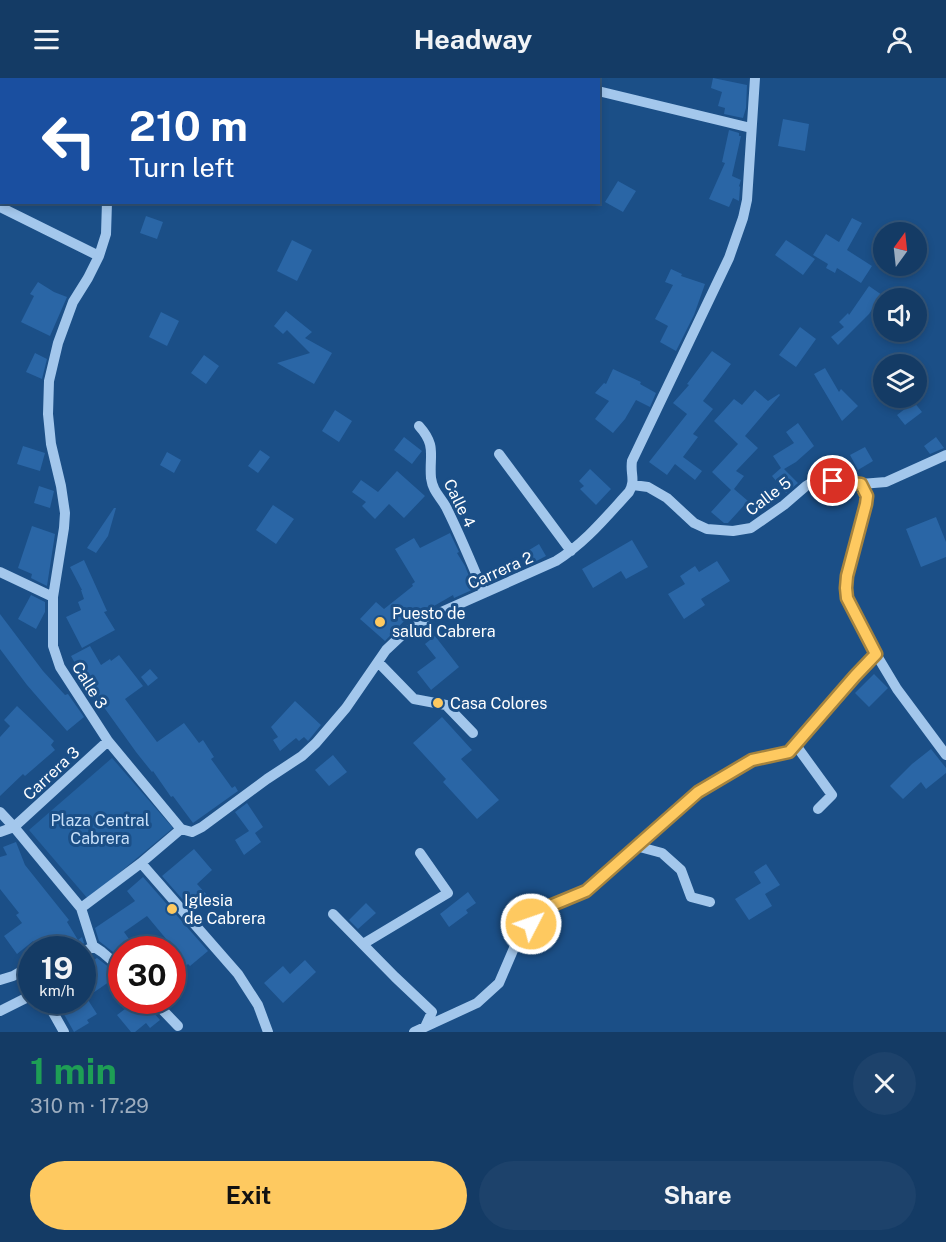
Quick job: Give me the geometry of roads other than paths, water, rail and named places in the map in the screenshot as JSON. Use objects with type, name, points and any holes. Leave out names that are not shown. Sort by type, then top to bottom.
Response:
[{"type":"street","points":[[633,484],[632,461],[729,258],[743,218],[747,200],[755,78]]},
{"type":"street","points":[[600,91],[751,128]]},
{"type":"street","name":"Calle 3","points":[[107,204],[106,234],[99,256],[73,302],[58,343],[49,381],[48,414],[51,444],[62,486],[65,513],[53,597],[53,646],[60,667],[108,741],[181,829]]},
{"type":"street","points":[[0,207],[99,256]]},
{"type":"street","name":"Calle 4","points":[[419,426],[427,434],[432,448],[431,478],[434,492],[444,504],[484,593]]},
{"type":"street","points":[[499,454],[571,551]]},
{"type":"street","name":"Calle 5","points":[[633,484],[648,488],[667,498],[694,523],[706,529],[732,531],[751,528],[816,480],[861,484],[886,482],[946,456]]},
{"type":"street","name":"Carrera 2","points":[[81,908],[141,863],[181,829],[192,832],[202,827],[302,756],[346,708],[387,650],[403,634],[430,616],[556,561],[587,537],[629,492],[633,484]]},
{"type":"street","points":[[861,484],[867,496],[847,576],[847,598],[897,689],[946,755]]},
{"type":"street","points":[[0,572],[53,597]]},
{"type":"street","points":[[414,1032],[477,1003],[499,982],[517,941],[545,908],[586,891],[698,792],[752,760],[789,752],[876,654]]},
{"type":"street","points":[[378,662],[414,699],[446,705],[473,733]]},
{"type":"street","name":"Carrera 3","points":[[14,827],[108,741]]},
{"type":"street","points":[[795,744],[832,795],[818,809]]},
{"type":"street","points":[[0,812],[81,908],[90,936]]},
{"type":"street","points":[[0,832],[14,827]]},
{"type":"street","points":[[636,846],[662,853],[681,870],[692,897],[710,902]]},
{"type":"street","points":[[363,944],[448,893],[420,853]]},
{"type":"street","points":[[141,863],[238,974],[258,1005],[268,1032]]},
{"type":"street","points":[[333,914],[432,1012],[425,1027]]},
{"type":"street","points":[[96,948],[108,957]]},
{"type":"street","points":[[0,980],[18,973]]},
{"type":"street","points":[[0,1011],[18,1002]]},
{"type":"street","points":[[54,1014],[64,1032]]},
{"type":"street","points":[[166,1014],[178,1026]]},
{"type":"place","name":"Puesto de salud Cabrera","points":[[380,622]]},
{"type":"place","name":"Casa Colores","points":[[438,703]]},
{"type":"place","name":"Iglesia de Cabrera","points":[[172,909]]},
{"type":"park label","name":"Plaza Central Cabrera","points":[[100,829]]}]
